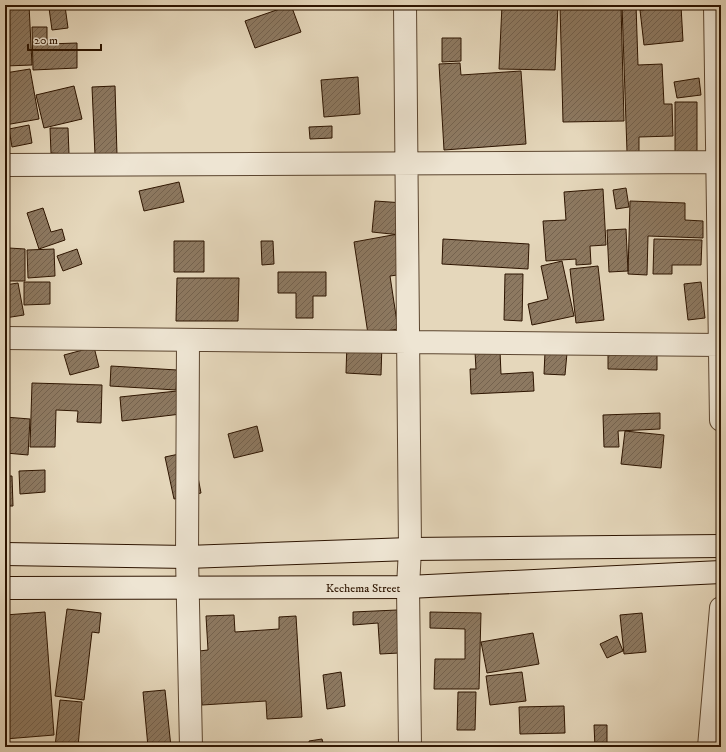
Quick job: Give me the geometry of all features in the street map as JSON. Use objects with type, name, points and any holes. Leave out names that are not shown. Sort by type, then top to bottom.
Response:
[{"type":"street","points":[[405,5],[410,549],[408,588],[410,747]]},
{"type":"street","points":[[715,5],[719,162],[721,420]]},
{"type":"street","points":[[5,164],[719,162]]},
{"type":"street","points":[[5,338],[720,346]]},
{"type":"street","points":[[188,340],[187,557],[191,747]]},
{"type":"street","points":[[5,554],[187,557],[410,549],[721,546]]},
{"type":"street","name":"Kechema Street","points":[[5,588],[408,588],[721,572]]},
{"type":"street","points":[[709,747],[721,608]]},
{"type":"building","points":[[5,5],[29,5],[32,65],[5,66]]},
{"type":"building","points":[[90,5],[111,5],[110,9],[90,8]]},
{"type":"building","points":[[184,5],[201,5],[200,8],[184,7]]},
{"type":"building","points":[[291,5],[301,32],[255,48],[245,21]]},
{"type":"building","points":[[502,5],[558,5],[555,70],[499,69]]},
{"type":"building","points":[[560,5],[621,5],[624,121],[563,122]]},
{"type":"building","points":[[622,5],[636,5],[638,65],[662,64],[664,104],[672,104],[673,136],[639,137],[639,152],[627,152]]},
{"type":"building","points":[[65,6],[68,28],[52,30],[49,8]]},
{"type":"building","points":[[681,6],[683,41],[644,45],[640,10]]},
{"type":"building","points":[[32,27],[47,27],[47,44],[77,43],[77,68],[33,70]]},
{"type":"building","points":[[442,38],[461,38],[461,61],[442,62]]},
{"type":"building","points":[[460,63],[461,75],[521,71],[526,144],[444,150],[439,64]]},
{"type":"building","points":[[30,69],[39,119],[5,125],[5,73]]},
{"type":"building","points":[[358,77],[360,114],[324,117],[321,80]]},
{"type":"building","points":[[699,78],[701,95],[677,98],[674,82]]},
{"type":"building","points":[[74,86],[82,119],[44,128],[36,95]]},
{"type":"building","points":[[115,86],[117,155],[95,155],[92,87]]},
{"type":"building","points":[[675,102],[697,102],[697,153],[675,153]]},
{"type":"building","points":[[29,125],[32,143],[12,147],[9,129]]},
{"type":"building","points":[[332,126],[332,138],[310,139],[309,127]]},
{"type":"building","points":[[50,128],[68,128],[69,154],[51,153]]},
{"type":"building","points":[[179,182],[184,202],[144,211],[139,191]]},
{"type":"building","points":[[626,188],[629,207],[616,209],[613,190]]},
{"type":"building","points":[[603,189],[606,245],[590,246],[591,264],[576,265],[576,259],[546,261],[543,221],[566,220],[564,192]]},
{"type":"building","points":[[375,201],[404,203],[401,235],[372,232]]},
{"type":"building","points":[[630,201],[685,203],[685,220],[703,221],[703,238],[648,236],[647,275],[628,274]]},
{"type":"building","points":[[43,208],[51,232],[62,229],[65,240],[39,249],[27,213]]},
{"type":"building","points":[[626,229],[628,271],[609,272],[607,230]]},
{"type":"building","points":[[398,234],[405,274],[390,276],[398,329],[368,334],[354,242]]},
{"type":"building","points":[[443,239],[529,244],[528,269],[442,264]]},
{"type":"building","points":[[654,239],[702,240],[701,265],[672,265],[672,274],[653,274]]},
{"type":"building","points":[[174,241],[204,241],[204,272],[174,272]]},
{"type":"building","points":[[261,241],[273,241],[274,264],[262,265]]},
{"type":"building","points":[[9,248],[25,249],[25,281],[8,281]]},
{"type":"building","points":[[54,249],[55,276],[28,278],[27,250]]},
{"type":"building","points":[[77,249],[82,264],[63,271],[57,256]]},
{"type":"building","points":[[562,261],[574,316],[532,325],[528,304],[548,299],[541,266]]},
{"type":"building","points":[[598,266],[604,320],[576,323],[570,269]]},
{"type":"building","points":[[278,272],[326,272],[326,296],[313,296],[313,318],[296,318],[296,293],[278,293]]},
{"type":"building","points":[[505,274],[523,274],[522,321],[504,320]]},
{"type":"building","points":[[177,278],[239,278],[238,321],[176,321]]},
{"type":"building","points":[[24,282],[50,282],[50,304],[24,305]]},
{"type":"building","points":[[701,282],[705,318],[688,320],[684,284]]},
{"type":"building","points":[[18,283],[24,315],[5,318],[5,285]]},
{"type":"building","points":[[347,342],[382,343],[381,375],[346,373]]},
{"type":"building","points":[[94,347],[99,367],[70,375],[64,355]]},
{"type":"building","points":[[608,347],[657,347],[657,370],[608,369]]},
{"type":"building","points":[[500,351],[501,374],[533,372],[534,391],[471,394],[470,369],[476,369],[475,352]]},
{"type":"building","points":[[545,352],[567,353],[565,375],[544,374]]},
{"type":"building","points":[[111,366],[177,370],[176,390],[110,386]]},
{"type":"building","points":[[32,383],[102,385],[101,423],[77,422],[78,411],[56,410],[55,447],[30,447]]},
{"type":"building","points":[[196,389],[198,412],[122,421],[120,397]]},
{"type":"building","points":[[660,413],[660,429],[618,431],[619,447],[604,447],[603,415]]},
{"type":"building","points":[[5,417],[30,419],[28,455],[6,453],[7,437],[5,437]]},
{"type":"building","points":[[257,426],[263,451],[234,458],[228,434]]},
{"type":"building","points":[[625,431],[664,435],[661,468],[621,464]]},
{"type":"building","points":[[193,451],[201,493],[174,499],[165,457]]},
{"type":"building","points":[[45,470],[45,492],[20,494],[19,471]]},
{"type":"building","points":[[5,476],[12,476],[13,506],[5,506]]},
{"type":"building","points":[[67,609],[101,613],[99,633],[92,632],[84,700],[55,696]]},
{"type":"building","points":[[397,610],[399,653],[380,654],[378,623],[353,625],[353,612]]},
{"type":"building","points":[[45,612],[54,735],[5,739],[5,615]]},
{"type":"building","points":[[430,612],[481,613],[479,689],[434,689],[435,659],[465,659],[465,629],[430,628]]},
{"type":"building","points":[[642,613],[646,652],[624,654],[620,615]]},
{"type":"building","points":[[234,615],[235,632],[279,629],[279,617],[296,616],[302,717],[267,719],[266,701],[202,705],[199,651],[208,650],[206,616]]},
{"type":"building","points":[[533,633],[539,664],[487,673],[481,642]]},
{"type":"building","points":[[617,636],[623,651],[607,658],[600,644]]},
{"type":"building","points":[[341,672],[345,706],[327,709],[323,675]]},
{"type":"building","points":[[522,672],[526,701],[490,705],[486,676]]},
{"type":"building","points":[[165,690],[171,747],[148,747],[143,692]]},
{"type":"building","points":[[458,692],[476,692],[475,730],[457,730]]},
{"type":"building","points":[[60,700],[82,702],[78,747],[55,747]]},
{"type":"building","points":[[564,706],[565,733],[520,734],[519,707]]},
{"type":"building","points":[[594,725],[607,725],[607,747],[595,747]]},
{"type":"building","points":[[322,739],[324,747],[310,747],[309,741]]},
{"type":"building","points":[[437,745],[471,745],[470,747],[437,747]]}]
